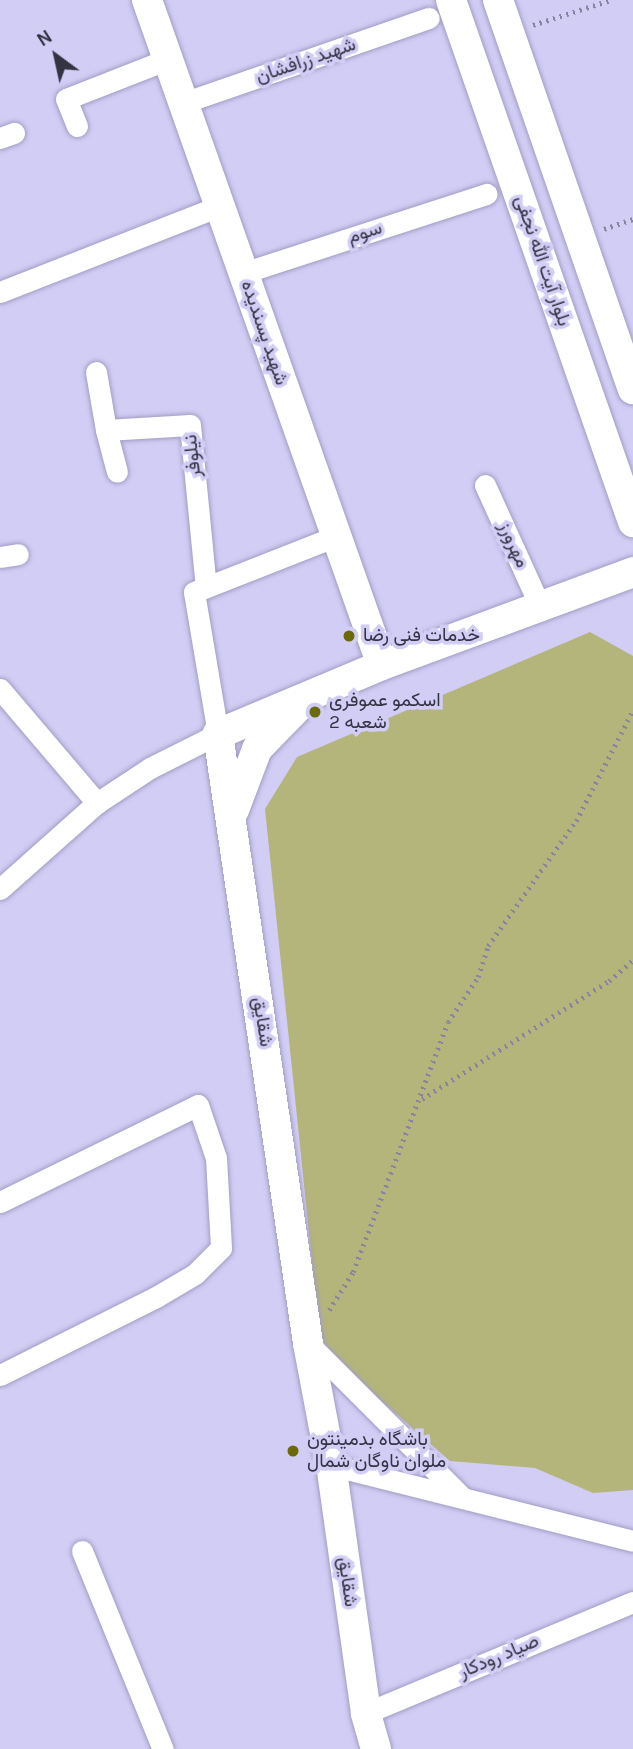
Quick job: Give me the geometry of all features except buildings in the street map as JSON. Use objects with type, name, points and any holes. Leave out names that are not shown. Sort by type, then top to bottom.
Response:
[{"type":"street","name":"شهید پسندیده","points":[[147,0],[382,665]]},
{"type":"street","points":[[445,10],[485,0]]},
{"type":"street","points":[[498,0],[633,389]]},
{"type":"street","name":"شهید زرافشان","points":[[183,103],[445,10]]},
{"type":"street","name":"بلوار آیت الله نجفی","points":[[445,10],[633,522]]},
{"type":"street","points":[[77,126],[66,99],[168,59]]},
{"type":"street","name":"سوم","points":[[243,273],[486,194]]},
{"type":"street","points":[[0,292],[219,206]]},
{"type":"street","points":[[96,372],[106,430],[117,472]]},
{"type":"street","name":"نیلوفر","points":[[106,430],[190,425],[206,587]]},
{"type":"street","name":"مهرورز","points":[[485,485],[540,606]]},
{"type":"street","points":[[218,734],[194,592],[336,536]]},
{"type":"street","points":[[0,889],[97,803],[150,768],[218,734],[382,665],[633,572]]},
{"type":"street","points":[[0,689],[97,803]]},
{"type":"street","points":[[231,821],[242,780],[257,749],[309,696]]},
{"type":"street","name":"شقایق","points":[[218,734],[308,1343],[331,1465],[366,1713],[376,1749]]},
{"type":"street","points":[[0,1202],[198,1105],[216,1158],[221,1248],[195,1274],[156,1297],[0,1376]]},
{"type":"street","points":[[308,1343],[463,1499]]},
{"type":"street","points":[[331,1465],[633,1541]]},
{"type":"street","points":[[82,1551],[163,1749]]},
{"type":"street","name":"صیاد رودکار","points":[[366,1713],[633,1602]]},
{"type":"path","points":[[509,33],[611,0]]},
{"type":"path","points":[[308,1343],[353,1272],[421,1100],[448,1022],[478,977],[488,946],[576,821],[633,710]]},
{"type":"path","points":[[421,1100],[609,981],[633,960]]},
{"type":"green space","points":[[590,632],[633,656],[633,1490],[593,1493],[535,1468],[450,1461],[321,1348],[265,809],[297,757]]},
{"type":"place","name":"خدمات فنی رضا","points":[[349,636]]},
{"type":"place","name":"اسکمو عموفری شعبه 2","points":[[315,712]]},
{"type":"place","name":"باشگاه بدمینتون ملوان ناوگان شمال","points":[[293,1451]]}]
